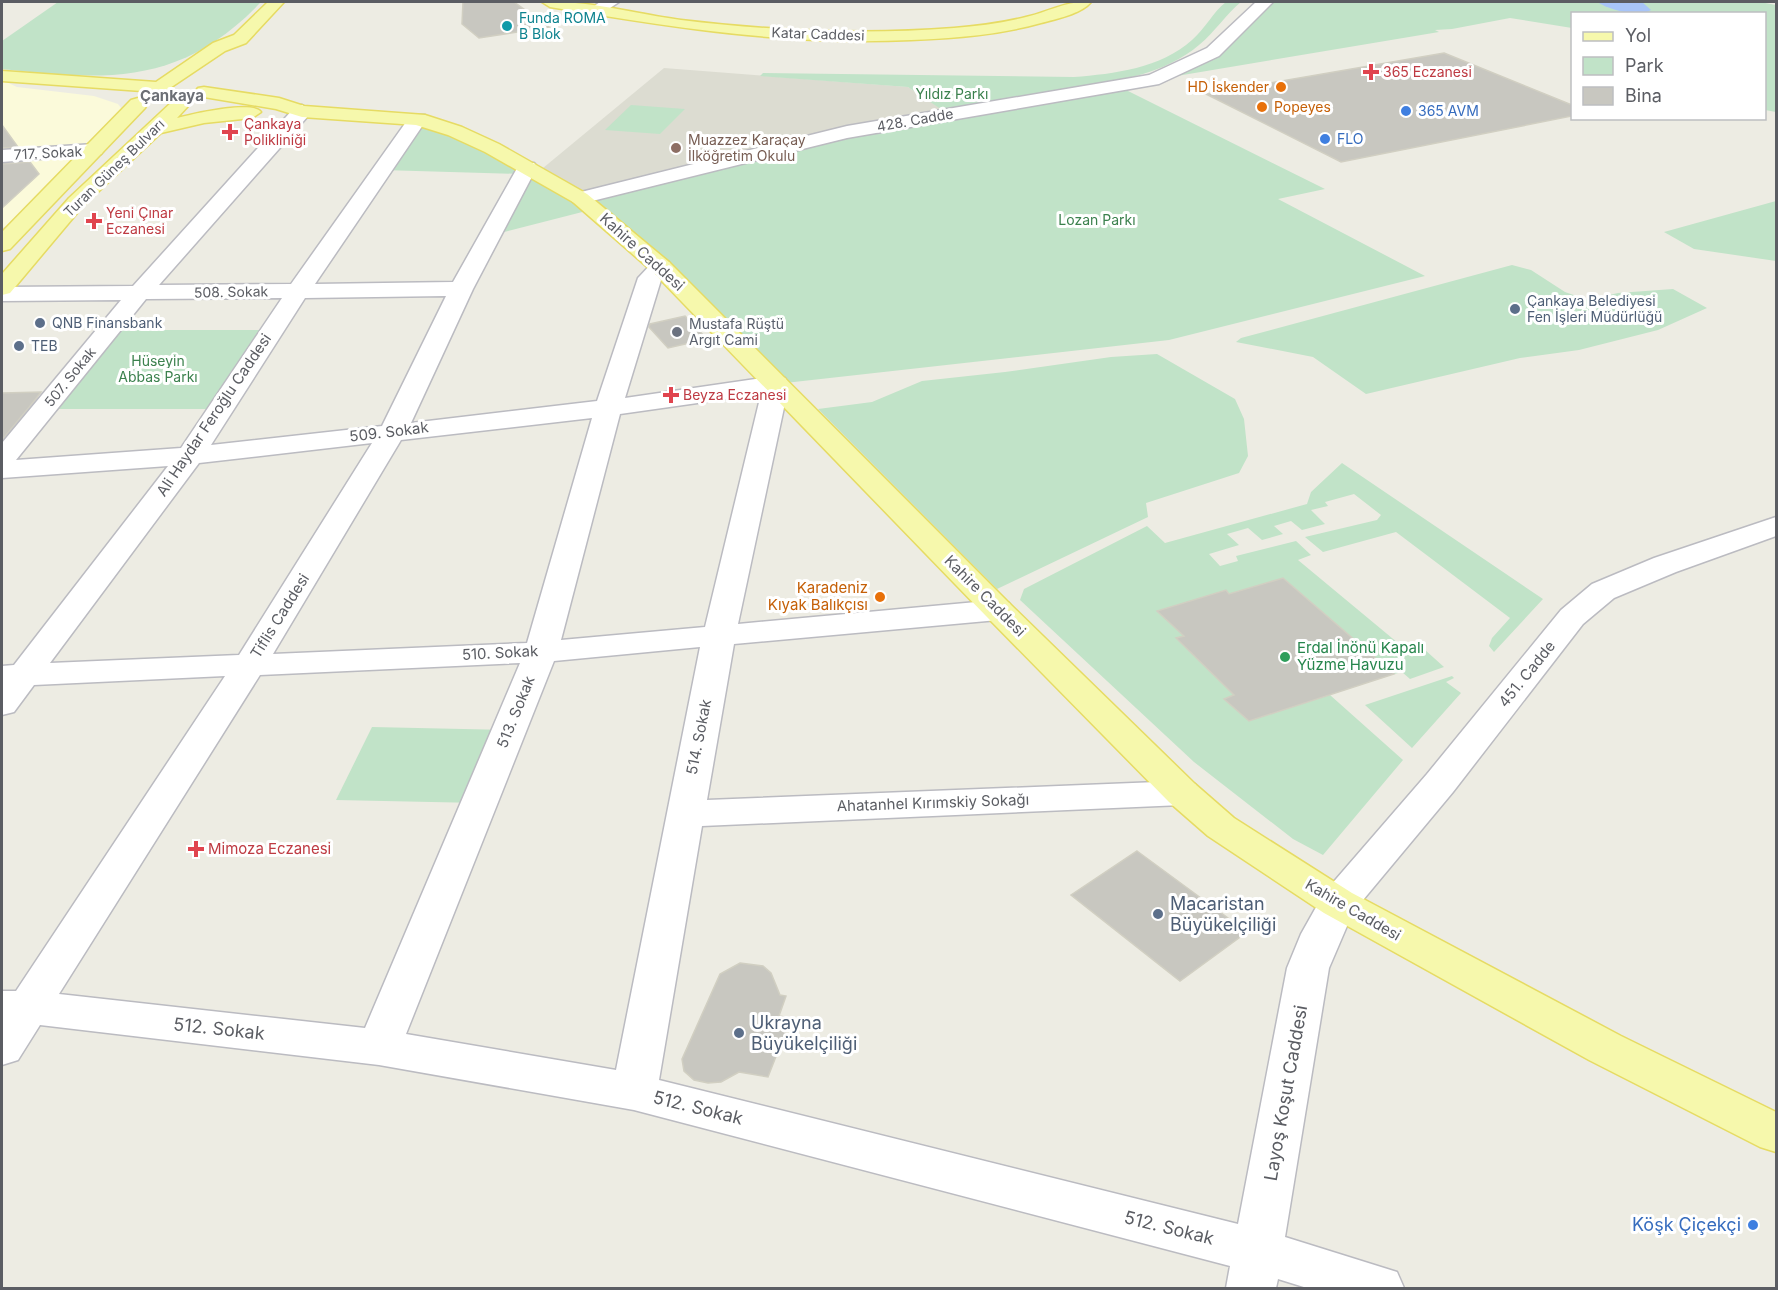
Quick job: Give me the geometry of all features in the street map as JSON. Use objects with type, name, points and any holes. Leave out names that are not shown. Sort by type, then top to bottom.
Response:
[{"type":"main road","points":[[240,39],[276,2]]},
{"type":"main road","name":"Katar Caddesi","points":[[550,2],[604,5],[642,19],[742,30],[908,35],[996,28],[1035,21],[1083,2]]},
{"type":"main road","name":"Turan Güneş Bulvarı","points":[[2,244],[120,123],[136,102],[137,94],[159,86],[219,47],[240,39],[241,47],[223,73],[159,126],[76,202],[2,288]]},
{"type":"main road","points":[[103,83],[139,79],[192,66]]},
{"type":"main road","points":[[223,73],[235,86],[273,107]]},
{"type":"main road","points":[[2,75],[29,80],[159,86],[182,84],[194,97]]},
{"type":"main road","points":[[2,85],[156,106],[194,97],[273,107]]},
{"type":"main road","points":[[120,123],[150,120],[159,126],[273,107]]},
{"type":"main road","name":"Kahire Caddesi","points":[[273,107],[418,119],[455,131],[527,167],[580,198],[661,267],[998,610],[1182,793],[1247,845],[1338,903],[1605,1048],[1776,1132]]},
{"type":"street","name":"428. Cadde","points":[[580,198],[847,132],[1153,80],[1181,69],[1213,52],[1265,2]]},
{"type":"street","name":"507. Sokak","points":[[2,460],[139,293],[302,111]]},
{"type":"street","name":"Ali Haydar Feroğlu Caddesi","points":[[2,704],[13,676],[190,456],[298,291],[418,119]]},
{"type":"street","name":"717. Sokak","points":[[2,156],[94,150]]},
{"type":"street","name":"Tiflis Caddesi","points":[[2,1048],[14,1007],[250,664],[393,431],[460,289],[527,167]]},
{"type":"street","name":"513. Sokak","points":[[380,1047],[541,652],[608,408],[650,278],[661,267]]},
{"type":"street","name":"508. Sokak","points":[[2,294],[460,289]]},
{"type":"street","name":"509. Sokak","points":[[2,470],[190,456],[608,408],[776,384]]},
{"type":"street","name":"514. Sokak","points":[[634,1092],[684,813],[719,635],[776,384]]},
{"type":"street","name":"451. Cadde","points":[[1338,903],[1440,783],[1572,617],[1603,591],[1665,565],[1776,526]]},
{"type":"street","name":"510. Sokak","points":[[13,676],[541,652],[998,610]]},
{"type":"street","name":"Ahatanhel Kırımskiy Sokağı","points":[[684,813],[1182,793]]},
{"type":"street","name":"Layoş Koşut Caddesi","points":[[1255,1270],[1308,968],[1321,934],[1338,903]]},
{"type":"street","name":"512. Sokak","points":[[14,1007],[380,1047],[634,1092],[1255,1270],[1379,1288]]},
{"type":"shaded area","name":"Muazzez Karaçay İlköğretim Okulu","points":[[664,68],[908,87],[949,114],[580,198],[537,173]]},
{"type":"shaded area","points":[[2,80],[17,87],[94,96],[118,104],[122,109],[18,226],[2,227]]},
{"type":"green space","points":[[58,2],[261,2],[232,29],[202,49],[172,63],[142,71],[110,75],[76,75],[2,69],[2,41]]},
{"type":"green space","name":"Lozan Parkı","points":[[1226,2],[1241,2],[1205,40],[1186,55],[1172,63],[1141,74],[1077,88],[1120,87],[1325,189],[1278,199],[1425,276],[1169,340],[776,384],[594,209],[489,236],[523,174],[382,170],[418,119],[580,198],[948,114],[908,87],[760,76],[763,73],[1074,77],[1105,74],[1152,63],[1180,50],[1197,36]]},
{"type":"green space","points":[[1265,2],[1760,2],[1776,5],[1776,112],[1766,110],[1766,12],[1571,12],[1571,28],[1510,18],[1153,80],[1181,69]]},
{"type":"green space","points":[[631,105],[685,109],[660,134],[605,130]]},
{"type":"green space","points":[[1776,201],[1776,261],[1694,249],[1664,232]]},
{"type":"green space","points":[[1512,265],[1531,270],[1565,292],[1588,300],[1618,293],[1673,289],[1707,308],[1658,330],[1579,350],[1520,358],[1366,394],[1313,357],[1236,342],[1241,338]]},
{"type":"green space","name":"Hüseyin Abbas Parkı","points":[[108,330],[272,330],[220,409],[44,409]]},
{"type":"green space","points":[[1157,354],[1235,399],[1244,419],[1248,456],[1239,473],[1146,503],[1148,517],[997,589],[818,409],[872,402],[922,381],[1111,357]]},
{"type":"green space","points":[[1342,463],[1543,599],[1494,652],[1489,646],[1492,638],[1510,618],[1396,532],[1323,552],[1305,537],[1377,520],[1381,515],[1354,494],[1325,502],[1328,506],[1311,510],[1325,524],[1302,530],[1291,521],[1274,526],[1283,534],[1262,540],[1248,528],[1227,534],[1239,545],[1209,554],[1220,566],[1238,561],[1236,556],[1296,541],[1311,555],[1298,560],[1410,653],[1424,649],[1444,667],[1410,679],[1402,672],[1394,674],[1283,578],[1229,594],[1226,590],[1184,636],[1176,638],[1234,695],[1225,699],[1249,721],[1330,695],[1403,760],[1323,855],[1293,839],[1194,762],[1020,600],[1024,589],[1147,526],[1165,543],[1307,504],[1311,492]]},
{"type":"green space","points":[[1452,676],[1454,678],[1446,682],[1461,693],[1412,748],[1365,705]]},
{"type":"green space","points":[[372,727],[509,730],[479,803],[336,800]]},
{"type":"water","points":[[1597,2],[1642,2],[1651,10],[1624,12]]},
{"type":"building","points":[[463,2],[514,2],[549,27],[479,38],[462,24]]},
{"type":"building","name":"365 AVM","points":[[1444,53],[1571,105],[1571,116],[1341,162],[1206,94]]},
{"type":"building","points":[[2,125],[18,147],[2,148]]},
{"type":"building","points":[[30,162],[39,174],[2,208],[2,164]]},
{"type":"building","name":"Mustafa Rüştü Argıt Cami","points":[[685,316],[707,339],[668,348],[649,327],[650,324]]},
{"type":"building","points":[[41,392],[35,400],[2,440],[2,393]]},
{"type":"building","name":"Erdal İnönü Kapalı Yüzme Havuzu","points":[[1283,578],[1394,674],[1249,721],[1224,699],[1234,695],[1176,638],[1184,636],[1157,611],[1226,590],[1229,594]]},
{"type":"building","name":"Macaristan Büyükelçiliği","points":[[1137,851],[1247,932],[1180,981],[1071,895]]},
{"type":"building","name":"Ukrayna Büyükelçiliği","points":[[740,963],[763,966],[771,973],[780,995],[786,996],[779,1016],[791,1018],[768,1077],[739,1072],[721,1082],[708,1083],[694,1080],[684,1071],[682,1059],[720,974]]},
{"type":"place","name":"Funda ROMA B Blok","points":[[507,26]]},
{"type":"place","name":"365 Eczanesi","points":[[1371,72]]},
{"type":"place","name":"HD İskender","points":[[1281,87]]},
{"type":"place","name":"Popeyes","points":[[1262,107]]},
{"type":"place","name":"365 AVM","points":[[1406,111]]},
{"type":"place","name":"Çankaya Polikliniği","points":[[230,132]]},
{"type":"place","name":"FLO","points":[[1325,139]]},
{"type":"place","name":"Muazzez Karaçay İlköğretim Okulu","points":[[676,148]]},
{"type":"place","name":"Yeni Çınar Eczanesi","points":[[94,221]]},
{"type":"place","name":"Çankaya Belediyesi Fen İşleri Müdürlüğü","points":[[1515,309]]},
{"type":"place","name":"QNB Finansbank","points":[[40,323]]},
{"type":"place","name":"Mustafa Rüştü Argıt Cami","points":[[677,332]]},
{"type":"place","name":"TEB","points":[[19,346]]},
{"type":"place","name":"Beyza Eczanesi","points":[[671,395]]},
{"type":"place","name":"Karadeniz Kıyak Balıkçısı","points":[[880,597]]},
{"type":"place","name":"Erdal İnönü Kapalı Yüzme Havuzu","points":[[1285,657]]},
{"type":"place","name":"Mimoza Eczanesi","points":[[196,849]]},
{"type":"place","name":"Macaristan Büyükelçiliği","points":[[1158,914]]},
{"type":"place","name":"Ukrayna Büyükelçiliği","points":[[739,1033]]},
{"type":"place","name":"Köşk Çiçekçi","points":[[1753,1225]]},
{"type":"district","name":"Çankaya","points":[[172,96]]},
{"type":"park label","name":"Yıldız Parkı","points":[[952,94]]}]
